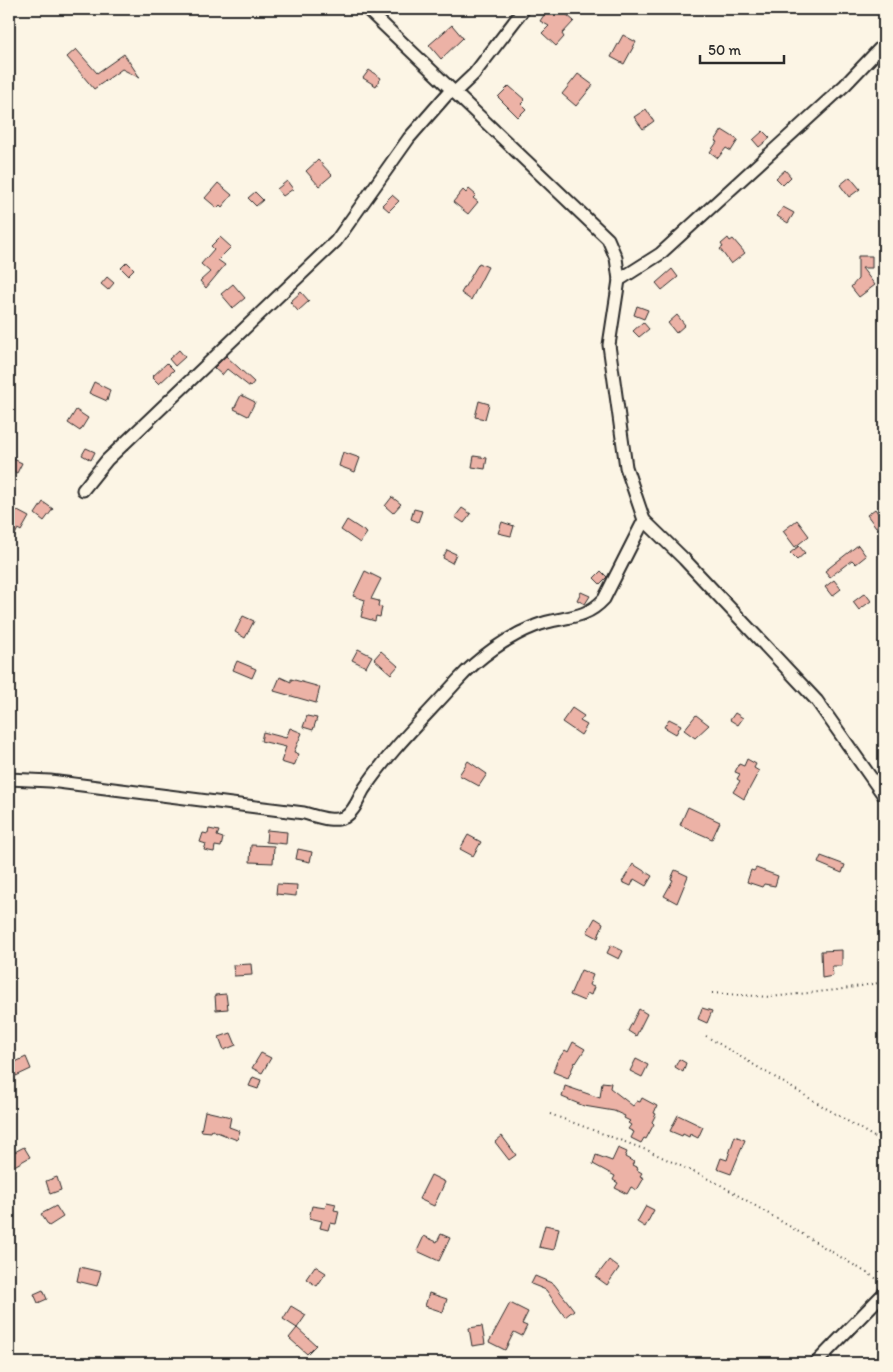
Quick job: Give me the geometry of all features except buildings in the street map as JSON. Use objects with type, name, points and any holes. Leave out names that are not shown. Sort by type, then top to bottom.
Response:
[{"type":"street","points":[[367,9],[608,238],[616,258],[619,280],[609,345],[626,467],[644,520],[684,559],[817,701],[884,796]]},
{"type":"street","points":[[83,490],[114,454],[336,241],[409,138],[452,91],[474,74],[524,9]]},
{"type":"street","points":[[619,280],[660,254],[844,85],[884,44]]},
{"type":"street","points":[[9,779],[50,781],[189,798],[304,813],[328,819],[344,818],[353,809],[364,789],[412,726],[461,677],[494,650],[536,625],[583,615],[595,609],[604,599],[644,520]]},
{"type":"street","points":[[816,1363],[884,1293]]},
{"type":"path","points":[[712,993],[786,996],[884,982]]},
{"type":"path","points":[[706,1036],[884,1143]]},
{"type":"path","points":[[550,1114],[649,1151],[718,1184],[884,1283]]}]
